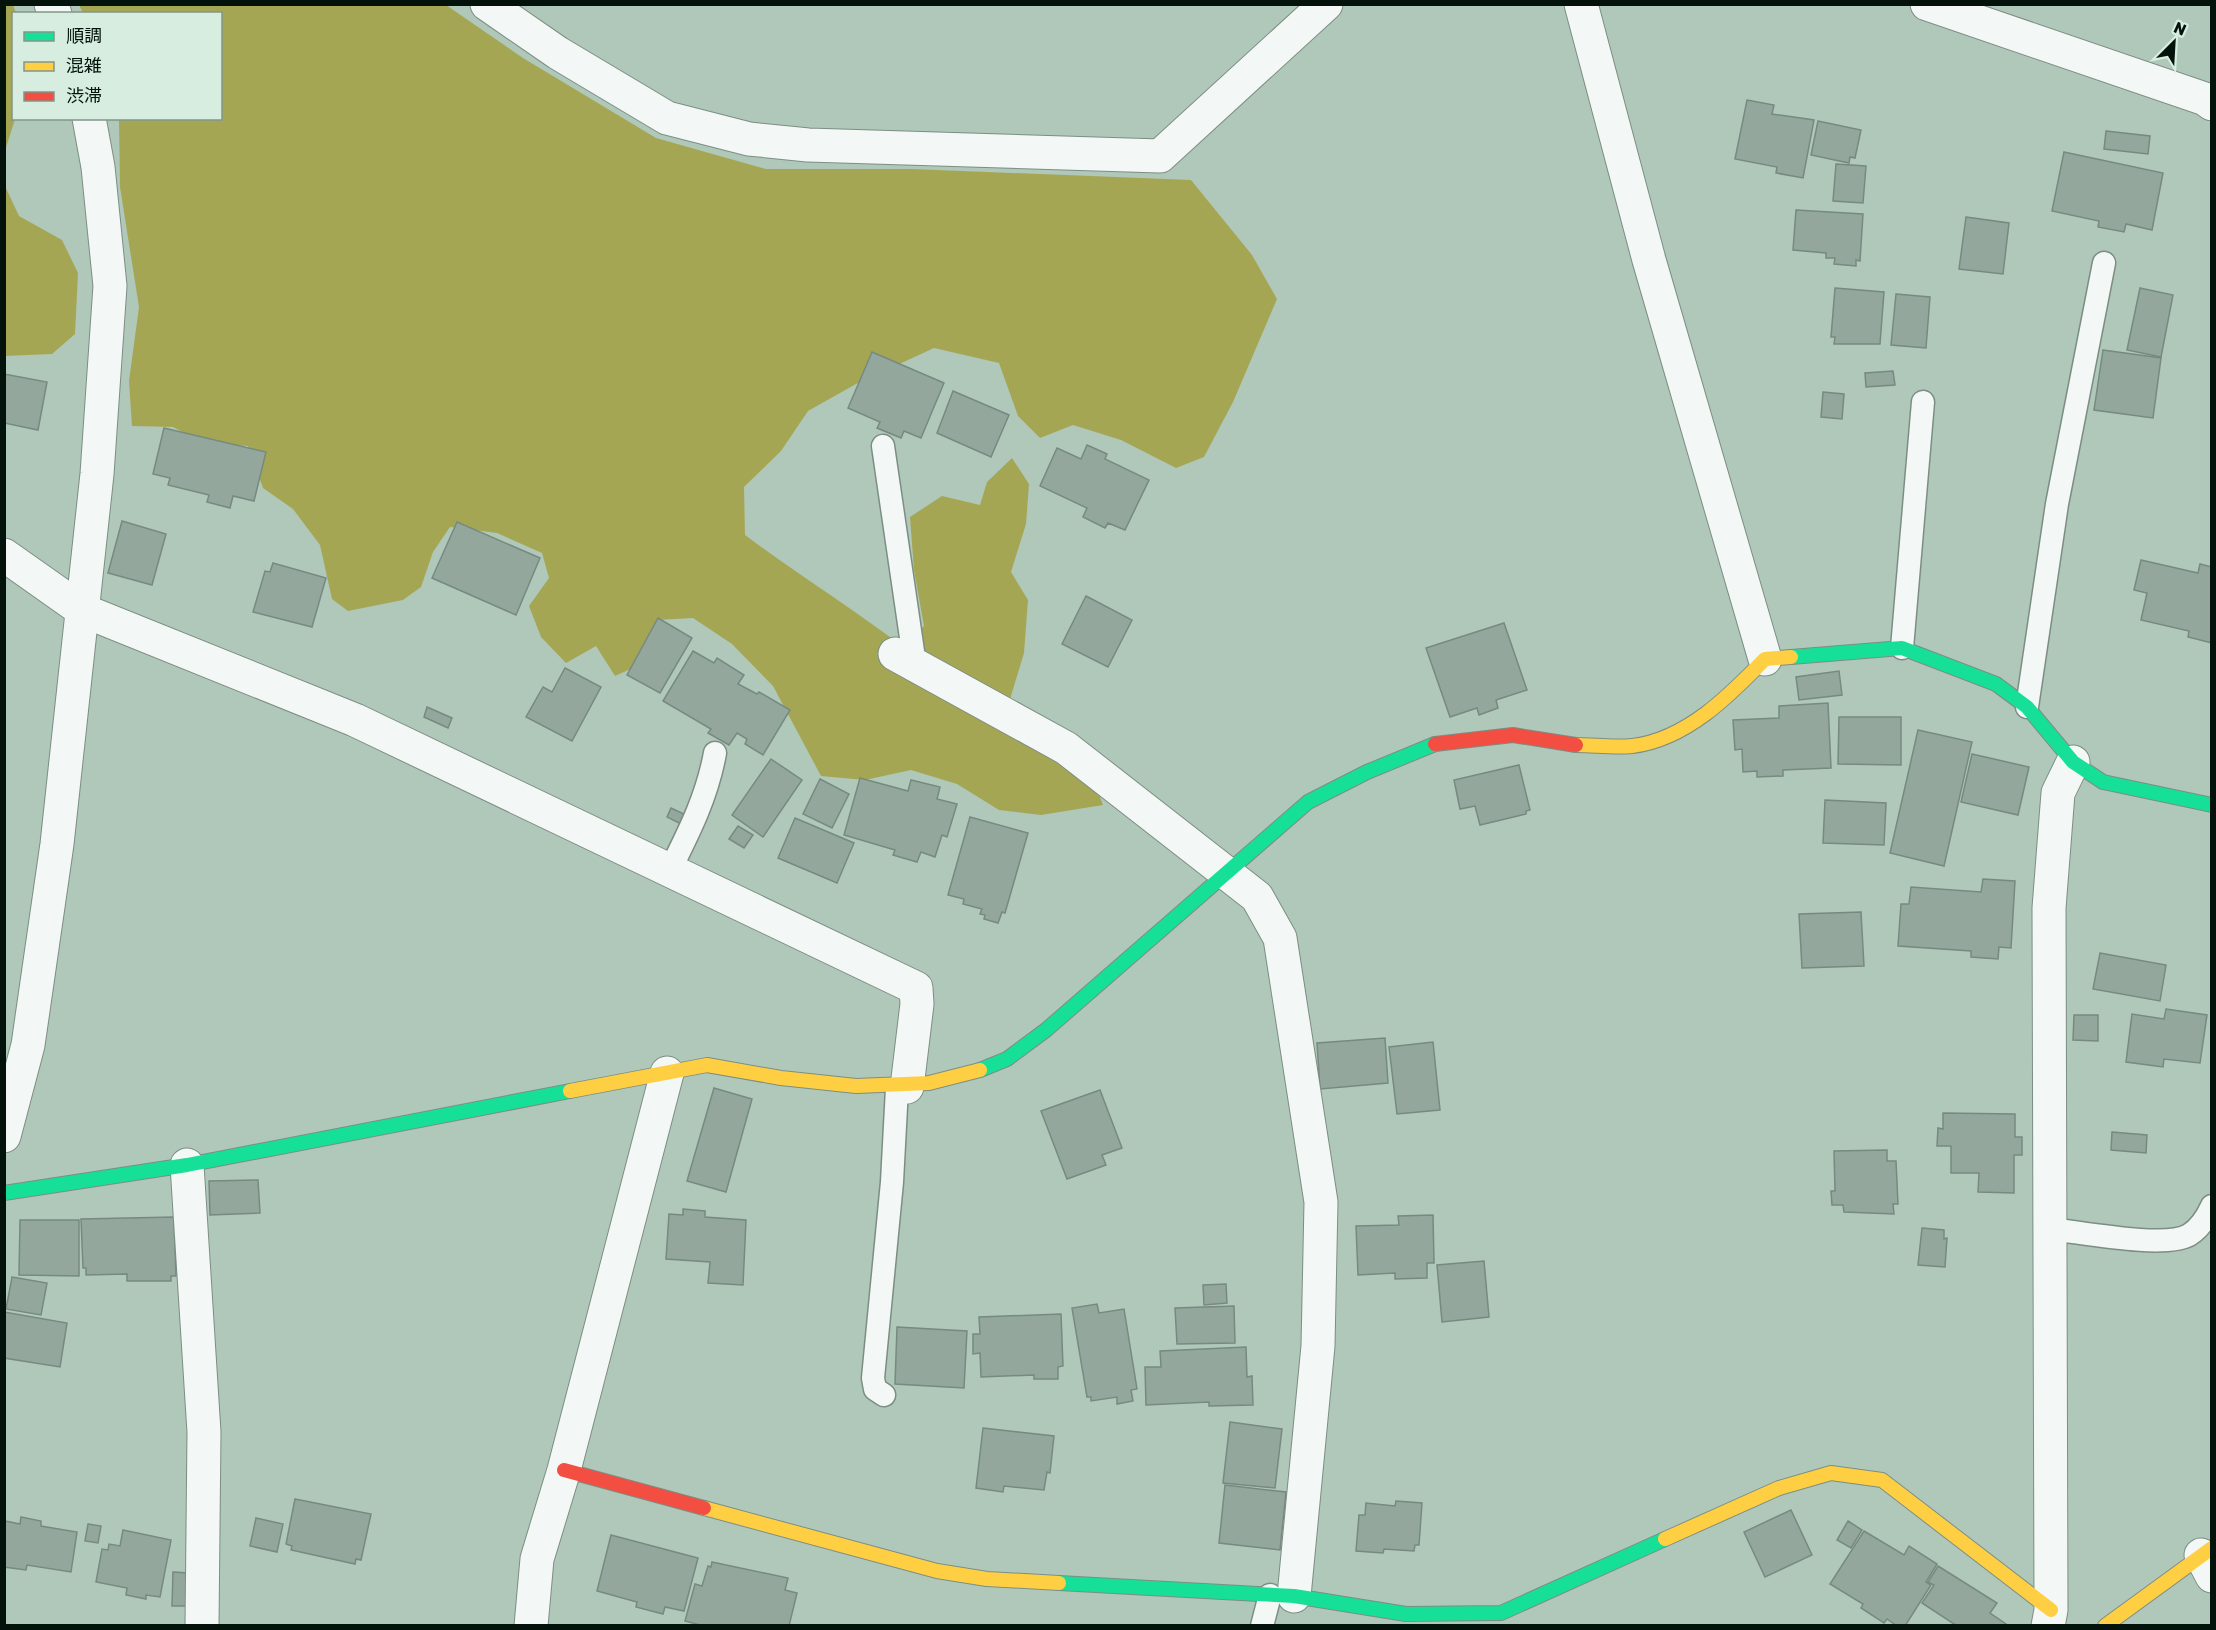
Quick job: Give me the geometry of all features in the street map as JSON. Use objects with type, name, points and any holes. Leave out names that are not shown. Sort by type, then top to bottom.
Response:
[{"type":"street","points":[[487,4],[558,53],[667,118],[749,139],[808,145],[1160,156],[1326,4]]},
{"type":"street","points":[[1581,4],[1649,260],[1765,659]]},
{"type":"street","points":[[1927,4],[2205,99],[2211,104]]},
{"type":"street","points":[[4,1136],[28,1045],[57,844],[97,474],[110,286],[98,167],[89,120]]},
{"type":"street","points":[[4,555],[82,610],[355,720],[916,988],[917,1004],[902,1088]]},
{"type":"street","points":[[4,1193],[187,1165],[707,1065],[768,1076],[902,1088],[956,1079],[1004,1062],[1046,1030],[1308,802],[1366,772],[1439,742],[1513,735],[1568,745],[1633,746],[1679,731],[1730,695],[1765,659],[1902,648],[1996,684],[2027,707],[2073,762],[2103,782],[2211,805]]},
{"type":"street","points":[[905,660],[1066,748],[1257,897],[1281,938],[1321,1202],[1318,1346],[1282,1596]]},
{"type":"street","points":[[2050,1618],[2049,908],[2058,793],[2073,762]]},
{"type":"street","points":[[531,1626],[537,1559],[564,1470],[667,1073]]},
{"type":"street","points":[[187,1165],[204,1432],[202,1626]]},
{"type":"street","points":[[564,1470],[947,1572],[987,1579],[1282,1596],[1406,1614],[1501,1612],[1779,1488],[1831,1473],[1882,1480],[2050,1618]]},
{"type":"street","points":[[2104,1626],[2208,1560]]},
{"type":"lane","points":[[2027,707],[2057,504],[2104,262]]},
{"type":"lane","points":[[1902,648],[1923,402]]},
{"type":"lane","points":[[882,446],[905,660]]},
{"type":"lane","points":[[670,870],[699,812],[710,783],[715,753]]},
{"type":"lane","points":[[884,1395],[875,1389],[873,1378],[902,1088]]},
{"type":"lane","points":[[2050,1229],[2169,1242],[2189,1235],[2206,1219],[2211,1206]]},
{"type":"lane","points":[[1262,1626],[1282,1596]]},
{"type":"shaded area","points":[[5,4],[13,5],[16,12],[12,12],[12,120],[15,120],[5,151]]},
{"type":"shaded area","points":[[79,5],[446,5],[523,58],[656,138],[766,169],[912,169],[1191,180],[1252,255],[1277,299],[1233,402],[1204,457],[1176,468],[1121,440],[1073,425],[1040,438],[1018,416],[999,363],[934,348],[856,384],[808,411],[781,451],[744,487],[745,535],[903,647],[924,626],[914,570],[910,517],[942,496],[980,505],[987,482],[1012,458],[1029,484],[1026,524],[1011,572],[1028,600],[1024,653],[1004,719],[1052,760],[1096,787],[1103,805],[1041,815],[999,810],[957,784],[911,770],[865,780],[821,776],[773,686],[732,644],[693,618],[657,620],[646,662],[615,676],[596,646],[566,663],[541,637],[529,606],[549,578],[542,553],[497,533],[450,527],[433,552],[421,587],[403,600],[348,611],[332,599],[320,545],[293,509],[263,488],[248,446],[203,443],[173,427],[132,426],[129,381],[139,307],[120,187],[119,120],[222,120],[222,12],[82,12]]},
{"type":"shaded area","points":[[5,186],[19,216],[62,240],[78,273],[75,334],[52,354],[5,356]]},
{"type":"building","points":[[1747,100],[1774,105],[1772,114],[1814,120],[1803,178],[1776,173],[1777,167],[1735,159]]},
{"type":"building","points":[[1818,121],[1861,130],[1855,158],[1850,157],[1849,163],[1811,155]]},
{"type":"building","points":[[2106,131],[2150,136],[2148,154],[2104,149]]},
{"type":"building","points":[[2064,152],[2163,173],[2152,230],[2126,224],[2124,232],[2098,227],[2099,221],[2052,211]]},
{"type":"building","points":[[1836,164],[1866,166],[1863,203],[1833,201]]},
{"type":"building","points":[[1796,210],[1863,214],[1860,261],[1856,260],[1856,266],[1834,264],[1835,258],[1826,258],[1826,253],[1793,250]]},
{"type":"building","points":[[1966,217],[2009,223],[2003,274],[1959,269]]},
{"type":"building","points":[[1835,288],[1884,292],[1880,344],[1834,344],[1835,337],[1831,337]]},
{"type":"building","points":[[2140,288],[2173,295],[2161,357],[2127,350]]},
{"type":"building","points":[[1896,294],[1930,297],[1926,348],[1891,345]]},
{"type":"building","points":[[2103,350],[2161,358],[2153,418],[2094,410]]},
{"type":"building","points":[[872,352],[944,383],[921,438],[904,431],[901,438],[877,428],[880,422],[848,408]]},
{"type":"building","points":[[1893,371],[1895,385],[1866,387],[1865,373]]},
{"type":"building","points":[[4,374],[47,382],[38,430],[4,423]]},
{"type":"building","points":[[953,391],[1009,415],[991,457],[937,433]]},
{"type":"building","points":[[1823,392],[1844,394],[1842,419],[1821,417]]},
{"type":"building","points":[[164,428],[266,452],[254,501],[233,496],[230,508],[207,502],[209,495],[168,485],[170,478],[153,474]]},
{"type":"building","points":[[1087,445],[1107,454],[1105,459],[1149,480],[1125,530],[1108,523],[1105,528],[1083,517],[1087,508],[1040,486],[1057,448],[1081,459]]},
{"type":"building","points":[[122,521],[166,534],[152,585],[108,573]]},
{"type":"building","points":[[457,522],[540,558],[516,615],[432,578]]},
{"type":"building","points":[[2141,560],[2198,573],[2200,564],[2212,567],[2212,643],[2188,637],[2189,631],[2141,620],[2147,593],[2134,590]]},
{"type":"building","points":[[273,563],[326,578],[312,627],[253,612],[265,571],[270,572]]},
{"type":"building","points":[[1086,596],[1132,620],[1108,667],[1062,644]]},
{"type":"building","points":[[658,618],[692,638],[660,693],[627,675]]},
{"type":"building","points":[[1504,623],[1527,690],[1496,700],[1498,708],[1479,715],[1477,708],[1450,717],[1426,648]]},
{"type":"building","points":[[693,651],[714,663],[717,658],[744,675],[738,684],[757,694],[759,692],[790,710],[763,755],[745,744],[747,739],[737,733],[729,745],[708,733],[711,729],[663,701]]},
{"type":"building","points":[[565,668],[601,687],[572,741],[526,717],[543,687],[552,692]]},
{"type":"building","points":[[1839,671],[1842,695],[1799,700],[1796,677]]},
{"type":"building","points":[[1828,703],[1831,768],[1783,770],[1783,776],[1757,777],[1757,771],[1743,772],[1742,749],[1735,750],[1733,720],[1779,718],[1779,706]]},
{"type":"building","points":[[427,707],[452,718],[448,728],[424,717]]},
{"type":"building","points":[[1839,717],[1901,717],[1901,765],[1838,764]]},
{"type":"building","points":[[1918,730],[1972,742],[1944,866],[1890,853]]},
{"type":"building","points":[[1972,754],[2029,767],[2018,815],[1961,802]]},
{"type":"building","points":[[771,759],[802,780],[763,837],[732,815]]},
{"type":"building","points":[[1519,765],[1530,810],[1526,811],[1526,814],[1480,825],[1475,806],[1460,809],[1454,780]]},
{"type":"building","points":[[860,778],[908,791],[911,780],[940,787],[937,799],[957,804],[947,837],[942,835],[935,857],[921,852],[917,862],[893,855],[895,850],[844,835]]},
{"type":"building","points":[[820,779],[849,794],[832,828],[803,814]]},
{"type":"building","points":[[1825,800],[1886,803],[1884,845],[1823,843]]},
{"type":"building","points":[[671,808],[686,815],[681,824],[667,817]]},
{"type":"building","points":[[970,817],[1028,833],[1005,913],[1002,912],[998,923],[984,919],[985,915],[980,914],[982,909],[963,904],[964,899],[948,895]]},
{"type":"building","points":[[795,818],[854,843],[837,883],[778,858]]},
{"type":"building","points":[[738,826],[753,835],[744,848],[729,839]]},
{"type":"building","points":[[1983,879],[2015,881],[2011,948],[1999,947],[1998,959],[1971,957],[1971,951],[1898,946],[1901,904],[1909,904],[1911,887],[1981,892]]},
{"type":"building","points":[[1861,912],[1864,966],[1802,968],[1799,914]]},
{"type":"building","points":[[2100,953],[2166,965],[2160,1001],[2093,989]]},
{"type":"building","points":[[2166,1009],[2207,1015],[2200,1063],[2164,1059],[2163,1067],[2126,1062],[2132,1014],[2164,1019]]},
{"type":"building","points":[[2074,1015],[2098,1015],[2098,1041],[2073,1040]]},
{"type":"building","points":[[1385,1038],[1388,1083],[1320,1089],[1317,1043]]},
{"type":"building","points":[[1433,1042],[1440,1110],[1397,1114],[1389,1047]]},
{"type":"building","points":[[714,1088],[752,1099],[726,1192],[687,1181]]},
{"type":"building","points":[[1100,1090],[1122,1148],[1102,1155],[1106,1165],[1067,1179],[1041,1111]]},
{"type":"building","points":[[1943,1113],[2015,1114],[2015,1137],[2022,1137],[2022,1155],[2014,1155],[2014,1193],[1978,1192],[1979,1173],[1951,1173],[1951,1146],[1937,1146],[1938,1128],[1943,1129]]},
{"type":"building","points":[[2112,1132],[2147,1135],[2146,1153],[2111,1150]]},
{"type":"building","points":[[1887,1150],[1887,1161],[1896,1161],[1898,1204],[1893,1204],[1894,1214],[1844,1212],[1843,1205],[1832,1205],[1831,1191],[1835,1191],[1834,1151]]},
{"type":"building","points":[[258,1180],[260,1213],[210,1215],[209,1181]]},
{"type":"building","points":[[683,1209],[705,1211],[705,1217],[746,1220],[743,1285],[708,1283],[710,1262],[666,1259],[669,1214],[683,1215]]},
{"type":"building","points":[[1433,1215],[1434,1263],[1427,1263],[1427,1278],[1395,1279],[1395,1273],[1358,1275],[1356,1226],[1399,1225],[1398,1216]]},
{"type":"building","points":[[174,1217],[176,1276],[171,1276],[171,1281],[127,1281],[127,1274],[86,1275],[86,1268],[83,1268],[81,1219]]},
{"type":"building","points":[[20,1220],[79,1220],[79,1276],[19,1275]]},
{"type":"building","points":[[1922,1228],[1944,1230],[1944,1239],[1947,1238],[1945,1267],[1918,1265]]},
{"type":"building","points":[[1484,1261],[1489,1317],[1442,1322],[1437,1265]]},
{"type":"building","points":[[12,1277],[47,1283],[41,1315],[6,1309]]},
{"type":"building","points":[[1226,1284],[1227,1303],[1204,1305],[1203,1285]]},
{"type":"building","points":[[1097,1304],[1099,1313],[1124,1309],[1137,1389],[1131,1390],[1133,1401],[1117,1404],[1117,1397],[1091,1401],[1091,1397],[1087,1397],[1072,1308]]},
{"type":"building","points":[[1234,1306],[1235,1343],[1177,1344],[1175,1308]]},
{"type":"building","points":[[4,1312],[67,1323],[60,1367],[4,1358]]},
{"type":"building","points":[[1061,1314],[1063,1366],[1058,1367],[1058,1379],[1034,1379],[1034,1375],[981,1377],[980,1353],[973,1354],[973,1334],[980,1334],[979,1317]]},
{"type":"building","points":[[897,1327],[967,1331],[964,1388],[895,1384]]},
{"type":"building","points":[[1246,1347],[1247,1377],[1252,1376],[1253,1405],[1209,1406],[1209,1402],[1146,1405],[1145,1367],[1161,1367],[1160,1351]]},
{"type":"building","points":[[1230,1422],[1282,1429],[1275,1488],[1223,1483]]},
{"type":"building","points":[[983,1428],[1054,1436],[1050,1473],[1047,1472],[1044,1490],[1004,1486],[1003,1492],[976,1488]]},
{"type":"building","points":[[1225,1485],[1286,1492],[1280,1550],[1219,1543]]},
{"type":"building","points":[[295,1499],[371,1514],[361,1560],[356,1559],[355,1564],[291,1550],[292,1546],[286,1544]]},
{"type":"building","points":[[1396,1501],[1422,1503],[1419,1545],[1415,1545],[1414,1551],[1384,1549],[1383,1553],[1356,1551],[1359,1515],[1365,1515],[1366,1503],[1395,1506]]},
{"type":"building","points":[[1791,1510],[1812,1555],[1765,1577],[1744,1532]]},
{"type":"building","points":[[21,1517],[41,1521],[41,1526],[77,1532],[71,1572],[27,1565],[26,1570],[4,1567],[5,1521],[20,1524]]},
{"type":"building","points":[[256,1518],[283,1524],[277,1552],[250,1546]]},
{"type":"building","points":[[1848,1521],[1862,1530],[1851,1548],[1837,1540]]},
{"type":"building","points":[[88,1524],[101,1526],[98,1543],[85,1541]]},
{"type":"building","points":[[123,1530],[171,1540],[160,1597],[146,1595],[146,1599],[126,1595],[127,1588],[96,1582],[102,1549],[108,1550],[109,1544],[120,1546]]},
{"type":"building","points":[[1864,1531],[1904,1555],[1909,1546],[1937,1564],[1926,1582],[1931,1585],[1905,1626],[1897,1626],[1887,1619],[1884,1623],[1861,1608],[1863,1604],[1830,1584]]},
{"type":"building","points":[[611,1535],[698,1558],[684,1611],[665,1607],[663,1614],[636,1607],[637,1602],[597,1591]]},
{"type":"building","points":[[712,1562],[788,1578],[785,1590],[797,1593],[789,1626],[704,1626],[685,1621],[695,1584],[702,1586],[708,1566],[711,1567]]},
{"type":"building","points":[[1938,1566],[1997,1603],[1990,1613],[2009,1626],[1957,1626],[1922,1603],[1934,1585],[1928,1582]]},
{"type":"building","points":[[173,1572],[189,1573],[189,1606],[172,1606]]},
{"type":"traffic: fast","points":[[1791,657],[1902,648],[1996,684],[2027,707],[2073,762],[2103,782],[2212,805]]},
{"type":"traffic: fast","points":[[980,1070],[1007,1059],[1046,1030],[1308,802],[1367,772],[1435,744]]},
{"type":"traffic: fast","points":[[4,1193],[187,1165],[570,1091]]},
{"type":"traffic: fast","points":[[1059,1583],[1294,1596],[1406,1614],[1501,1613],[1665,1539]]},
{"type":"traffic: slow","points":[[1576,745],[1632,746],[1671,735],[1706,714],[1765,659],[1791,657]]},
{"type":"traffic: slow","points":[[570,1091],[707,1065],[781,1078],[856,1086],[929,1083],[980,1070]]},
{"type":"traffic: slow","points":[[1665,1539],[1779,1488],[1831,1473],[1882,1480],[2051,1610]]},
{"type":"traffic: slow","points":[[704,1508],[937,1571],[987,1579],[1059,1583]]},
{"type":"traffic: slow","points":[[2105,1626],[2212,1548]]},
{"type":"traffic: jam","points":[[1435,744],[1513,735],[1576,745]]},
{"type":"traffic: jam","points":[[564,1470],[704,1508]]}]
